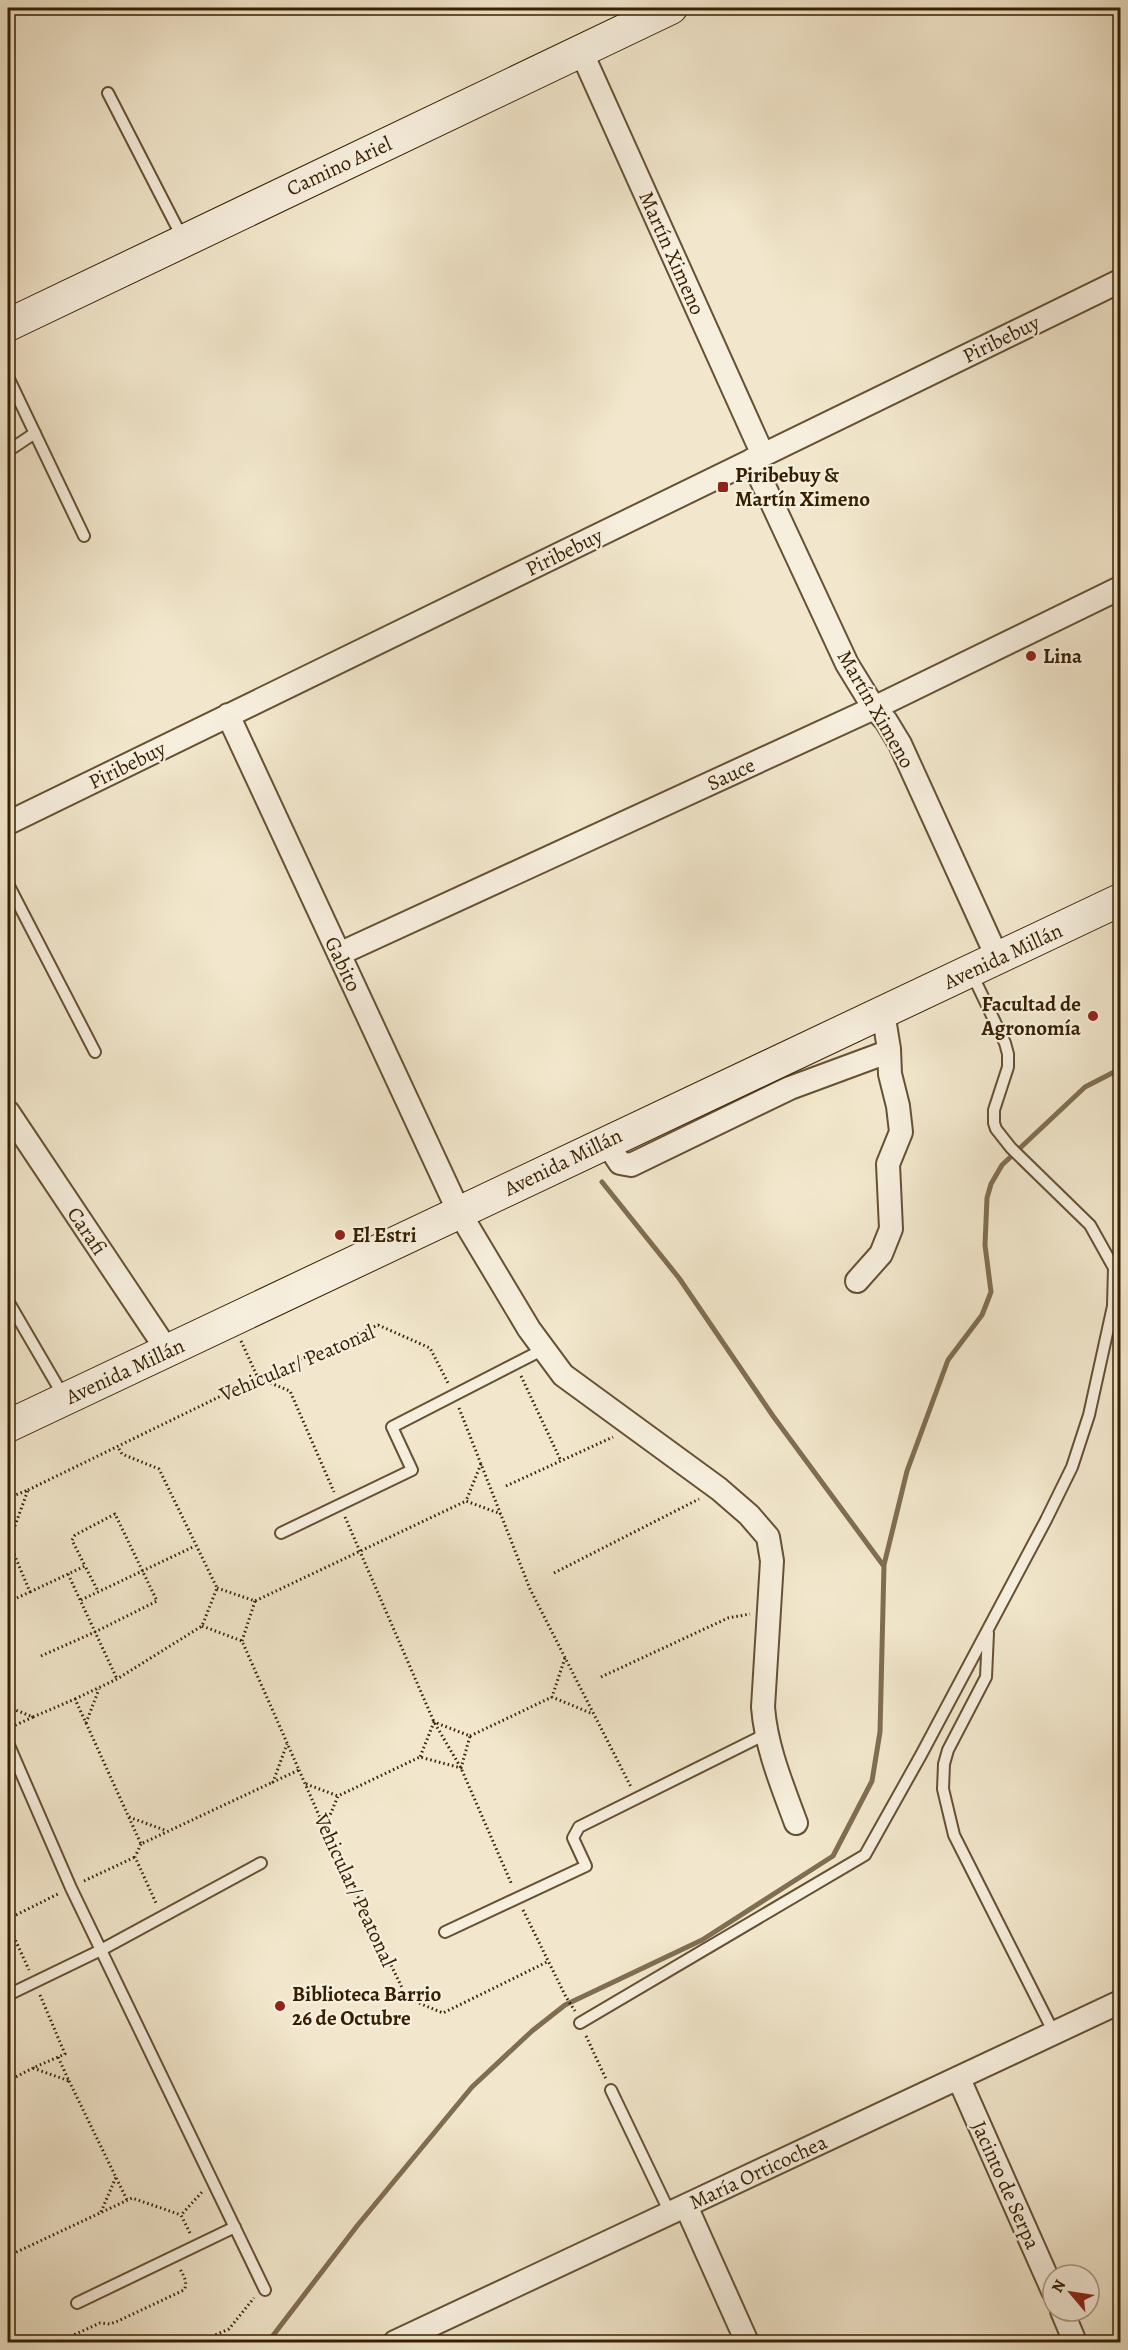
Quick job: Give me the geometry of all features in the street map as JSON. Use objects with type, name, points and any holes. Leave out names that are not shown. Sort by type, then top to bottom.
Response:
[{"type":"main road","name":"Camino Ariel","points":[[8,325],[671,8]]},
{"type":"main road","name":"Avenida Millán","points":[[8,1426],[1120,900]]},
{"type":"street","name":"Martín Ximeno","points":[[581,51],[847,664],[900,744],[984,965]]},
{"type":"street","name":"Piribebuy","points":[[8,823],[1120,281]]},
{"type":"street","name":"Sauce","points":[[339,954],[874,708],[1120,588]]},
{"type":"street","name":"Gabito","points":[[228,715],[459,1212]]},
{"type":"street","points":[[857,1281],[881,1254],[891,1229],[888,1164],[901,1132],[898,1106],[890,1074],[884,1012]]},
{"type":"street","points":[[606,1142],[620,1163],[631,1165],[790,1088],[882,1054],[889,1049]]},
{"type":"street","name":"Carafi","points":[[8,1112],[168,1350]]},
{"type":"street","points":[[459,1212],[529,1329],[563,1375],[719,1489],[750,1515],[768,1537],[772,1561],[763,1707],[766,1734],[796,1823]]},
{"type":"street","name":"María Orticochea","points":[[395,2343],[1120,2002]]},
{"type":"street","name":"Jacinto de Serpa","points":[[959,2079],[1041,2264]]},
{"type":"street","points":[[678,2209],[747,2343]]},
{"type":"street","points":[[1067,2323],[1076,2343]]},
{"type":"lane","points":[[108,93],[184,240]]},
{"type":"lane","points":[[8,377],[84,536]]},
{"type":"lane","points":[[8,451],[35,433]]},
{"type":"lane","points":[[8,884],[95,1052]]},
{"type":"lane","points":[[582,2028],[865,1855],[988,1629],[1072,1467],[1089,1415],[1113,1306],[1114,1269],[1090,1225],[1011,1148],[996,1129],[993,1117],[996,1102],[1006,1078],[1008,1054],[984,965]]},
{"type":"lane","points":[[8,1301],[65,1399]]},
{"type":"lane","points":[[281,1533],[412,1470],[392,1427],[544,1349]]},
{"type":"lane","points":[[988,1629],[986,1677],[948,1750],[944,1764],[943,1789],[954,1835],[1054,2033]]},
{"type":"lane","points":[[446,1932],[586,1866],[573,1838],[579,1827],[766,1734]]},
{"type":"lane","points":[[8,1743],[101,1950],[266,2290]]},
{"type":"lane","points":[[8,1995],[101,1950],[261,1863]]},
{"type":"lane","points":[[611,2090],[678,2209]]},
{"type":"lane","points":[[77,2303],[235,2227]]},
{"type":"path","points":[[232,1320],[258,1378],[290,1391],[434,1722],[460,1768],[517,1897],[574,2010]]},
{"type":"path","name":"Vehicular/ Peatonal","points":[[8,1498],[258,1378],[378,1325],[430,1348],[454,1394],[530,1588],[636,1797]]},
{"type":"path","points":[[516,1364],[561,1461]]},
{"type":"path","points":[[506,1486],[635,1426]]},
{"type":"path","points":[[118,1447],[122,1455],[159,1469],[217,1588],[255,1601],[466,1501],[481,1463]]},
{"type":"path","points":[[555,1573],[719,1489]]},
{"type":"path","points":[[28,1490],[9,1542],[30,1592]]},
{"type":"path","points":[[466,1501],[501,1514]]},
{"type":"path","points":[[41,1656],[95,1632],[157,1600],[115,1514],[75,1535],[72,1540],[98,1591]]},
{"type":"path","points":[[81,1600],[142,1569],[195,1546]]},
{"type":"path","points":[[8,1602],[85,1566]]},
{"type":"path","points":[[68,1574],[117,1679]]},
{"type":"path","points":[[8,1728],[100,1688],[202,1626],[217,1588]]},
{"type":"path","points":[[202,1626],[242,1641],[255,1601]]},
{"type":"path","points":[[601,1677],[728,1618],[770,1610]]},
{"type":"path","name":"Vehicular/ Peatonal","points":[[242,1641],[325,1829],[406,1998],[443,2013],[549,1960]]},
{"type":"path","points":[[434,1722],[470,1736],[552,1697],[566,1658]]},
{"type":"path","points":[[86,1723],[100,1688]]},
{"type":"path","points":[[552,1697],[595,1715]]},
{"type":"path","points":[[75,1699],[141,1844]]},
{"type":"path","points":[[8,1707],[33,1717]]},
{"type":"path","points":[[420,1757],[434,1722]]},
{"type":"path","points":[[460,1768],[470,1736]]},
{"type":"path","points":[[273,1782],[287,1744]]},
{"type":"path","points":[[325,1829],[338,1796],[420,1757],[460,1768]]},
{"type":"path","points":[[162,1916],[135,1857],[141,1844],[299,1770]]},
{"type":"path","points":[[306,1784],[338,1796]]},
{"type":"path","points":[[128,1817],[167,1831]]},
{"type":"path","points":[[8,1924],[64,2054],[8,2081]]},
{"type":"path","points":[[582,2028],[611,2090]]},
{"type":"path","points":[[58,2057],[127,2200]]},
{"type":"path","points":[[33,2068],[69,2081]]},
{"type":"path","points":[[101,2213],[116,2177]]},
{"type":"path","points":[[181,2215],[212,2181]]},
{"type":"path","points":[[8,2256],[132,2198],[181,2215],[196,2246]]},
{"type":"path","points":[[58,2343],[100,2323],[110,2324],[118,2321],[184,2290],[185,2280],[174,2257]]},
{"type":"path","points":[[200,2342],[229,2329],[257,2295],[266,2290]]},
{"type":"waterway","points":[[268,2342],[357,2226],[472,2087],[532,2031],[565,2005],[702,1940],[833,1856],[872,1781],[880,1732],[884,1565],[907,1471],[948,1360],[982,1315],[991,1292],[985,1245],[987,1198],[991,1184],[1002,1165],[1085,1087],[1120,1069]]},
{"type":"waterway","points":[[602,1182],[679,1278],[773,1416],[883,1565]]},
{"type":"place","name":"Piribebuy & Martín Ximeno","points":[[723,487]]},
{"type":"place","name":"Lina","points":[[1031,656]]},
{"type":"place","name":"Facultad de Agronomía","points":[[1093,1016]]},
{"type":"place","name":"El Estri","points":[[340,1235]]},
{"type":"place","name":"Biblioteca Barrio 26 de Octubre","points":[[280,2006]]}]
